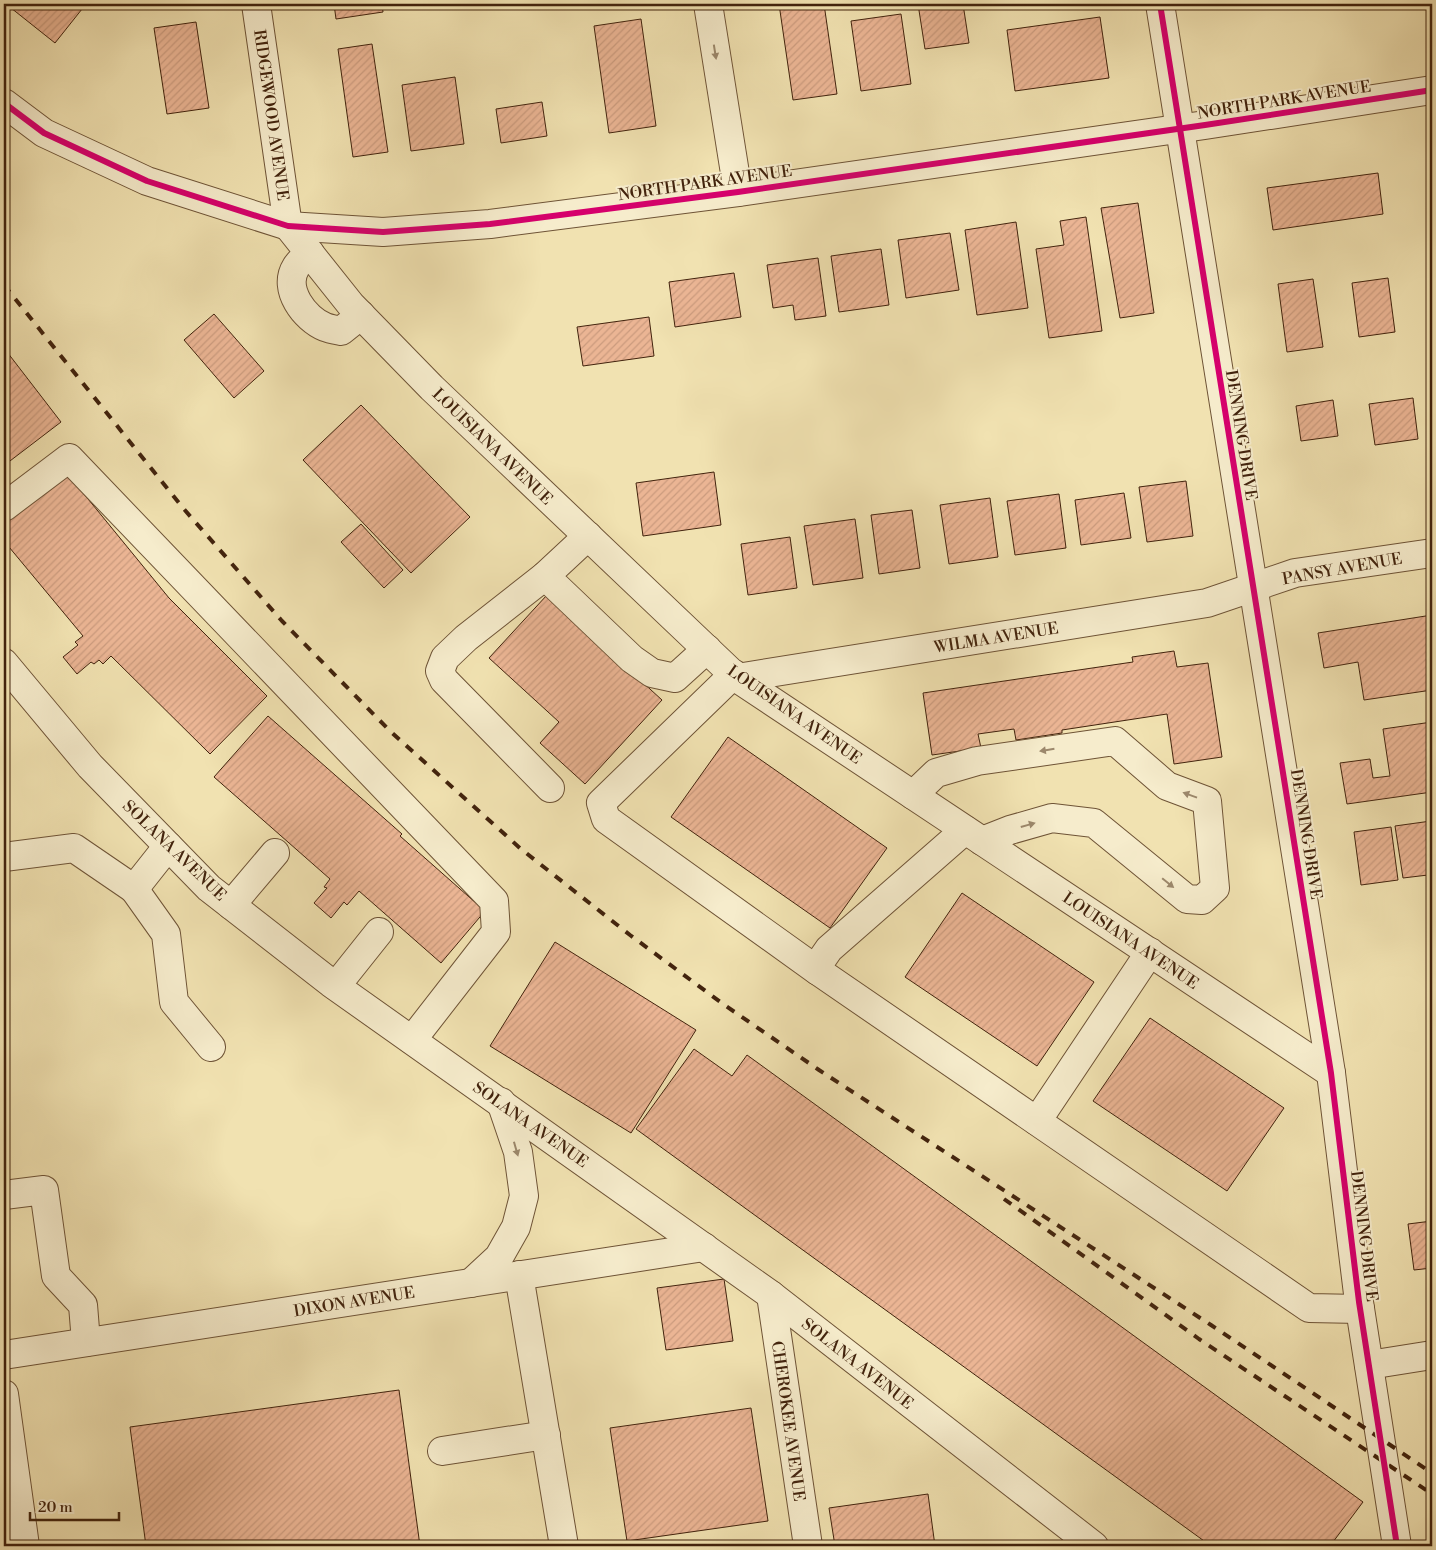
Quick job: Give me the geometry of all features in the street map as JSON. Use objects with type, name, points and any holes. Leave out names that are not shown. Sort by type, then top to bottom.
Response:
[{"type":"street","name":"RIDGEWOOD AVENUE","points":[[256,4],[288,226]]},
{"type":"street","points":[[708,4],[738,192]]},
{"type":"street","name":"DENNING DRIVE","points":[[1160,4],[1331,1073],[1360,1310],[1397,1546]]},
{"type":"street","name":"NORTH PARK AVENUE","points":[[4,103],[44,133],[147,181],[288,226],[383,232],[490,224],[738,192],[1432,90]]},
{"type":"street","name":"LOUISIANA AVENUE","points":[[288,226],[361,315],[432,388],[736,676],[1331,1073]]},
{"type":"street","points":[[310,253],[296,267],[291,288],[308,316],[324,327],[341,331],[361,315]]},
{"type":"street","points":[[4,507],[69,458],[494,901],[496,932],[412,1040]]},
{"type":"street","points":[[550,788],[444,680],[440,671],[445,658],[466,638],[545,576],[588,536]]},
{"type":"street","name":"PANSY AVENUE","points":[[1253,588],[1295,573],[1432,553]]},
{"type":"street","points":[[545,576],[632,659],[652,673],[675,678],[707,649]]},
{"type":"street","name":"WILMA AVENUE","points":[[736,676],[1207,603],[1253,588]]},
{"type":"street","name":"SOLANA AVENUE","points":[[4,663],[90,766],[209,888],[336,986],[771,1295],[1094,1546]]},
{"type":"street","points":[[736,676],[601,803],[606,818],[818,971],[1309,1308],[1360,1310]]},
{"type":"street","points":[[818,971],[820,962],[829,949],[974,835],[1010,830],[1052,818],[1094,823],[1187,898],[1202,900],[1215,888],[1207,801],[1166,786],[1115,741],[977,761],[936,773],[913,795]]},
{"type":"street","points":[[134,889],[168,846]]},
{"type":"street","points":[[4,857],[74,848],[134,889],[166,934],[174,1002],[211,1047]]},
{"type":"street","points":[[231,905],[275,853]]},
{"type":"street","points":[[336,986],[379,932]]},
{"type":"street","points":[[1037,1121],[1150,952]]},
{"type":"street","points":[[471,1283],[499,1258],[516,1227],[524,1196],[518,1152],[501,1102]]},
{"type":"street","points":[[4,1196],[44,1190],[56,1276],[83,1306],[86,1342]]},
{"type":"street","name":"DIXON AVENUE","points":[[4,1355],[704,1246]]},
{"type":"street","points":[[519,1275],[564,1546]]},
{"type":"street","name":"CHEROKEE AVENUE","points":[[771,1295],[808,1546]]},
{"type":"street","points":[[1369,1365],[1432,1355]]},
{"type":"street","points":[[4,1394],[25,1546]]},
{"type":"street","points":[[442,1450],[546,1435]]},
{"type":"building","points":[[6,4],[86,4],[55,43]]},
{"type":"building","points":[[137,4],[169,4],[138,8]]},
{"type":"building","points":[[334,4],[382,4],[383,12],[336,19]]},
{"type":"building","points":[[779,4],[824,4],[837,94],[793,100]]},
{"type":"building","points":[[918,4],[963,4],[969,43],[925,49]]},
{"type":"building","points":[[901,14],[911,84],[861,91],[851,21]]},
{"type":"building","points":[[1100,17],[1109,78],[1015,91],[1007,30]]},
{"type":"building","points":[[641,19],[656,126],[609,133],[594,26]]},
{"type":"building","points":[[196,22],[209,108],[167,114],[154,28]]},
{"type":"building","points":[[372,44],[388,152],[353,157],[338,49]]},
{"type":"building","points":[[455,77],[464,144],[411,151],[402,85]]},
{"type":"building","points":[[542,102],[547,136],[501,143],[496,109]]},
{"type":"building","points":[[1378,173],[1383,214],[1273,230],[1267,188]]},
{"type":"building","points":[[1138,203],[1154,313],[1120,318],[1101,208]]},
{"type":"building","points":[[1086,217],[1102,331],[1049,338],[1036,249],[1064,245],[1060,221]]},
{"type":"building","points":[[1016,222],[1028,308],[977,315],[965,230]]},
{"type":"building","points":[[950,233],[959,290],[906,298],[898,240]]},
{"type":"building","points":[[881,249],[889,305],[839,312],[831,256]]},
{"type":"building","points":[[818,258],[826,316],[795,320],[793,305],[773,308],[767,265]]},
{"type":"building","points":[[734,273],[741,317],[675,327],[669,282]]},
{"type":"building","points":[[1388,278],[1395,332],[1359,337],[1352,283]]},
{"type":"building","points":[[1313,279],[1323,347],[1287,352],[1278,284]]},
{"type":"building","points":[[214,314],[264,371],[234,398],[184,340]]},
{"type":"building","points":[[649,317],[654,356],[583,366],[577,327]]},
{"type":"building","points":[[4,348],[61,422],[6,464],[4,462]]},
{"type":"building","points":[[1413,398],[1418,439],[1375,445],[1369,404]]},
{"type":"building","points":[[1333,400],[1338,436],[1301,441],[1296,406]]},
{"type":"building","points":[[361,405],[470,517],[411,573],[303,460]]},
{"type":"building","points":[[66,472],[169,598],[267,696],[210,754],[111,656],[103,664],[99,660],[94,664],[91,662],[77,674],[63,657],[78,645],[75,642],[83,636],[4,541],[4,522]]},
{"type":"building","points":[[714,472],[721,525],[643,536],[636,483]]},
{"type":"building","points":[[1186,481],[1193,536],[1147,542],[1139,487]]},
{"type":"building","points":[[1124,493],[1131,538],[1081,545],[1075,500]]},
{"type":"building","points":[[1059,494],[1066,548],[1015,555],[1007,501]]},
{"type":"building","points":[[990,498],[998,557],[949,564],[940,505]]},
{"type":"building","points":[[912,510],[920,568],[879,574],[871,515]]},
{"type":"building","points":[[855,519],[863,578],[813,585],[804,526]]},
{"type":"building","points":[[361,524],[403,570],[384,588],[341,542]]},
{"type":"building","points":[[790,537],[797,588],[748,595],[741,544]]},
{"type":"building","points":[[547,595],[662,700],[585,784],[540,743],[559,722],[489,658]]},
{"type":"building","points":[[1432,615],[1432,690],[1364,700],[1358,662],[1324,668],[1318,633]]},
{"type":"building","points":[[1174,651],[1177,667],[1208,663],[1222,757],[1174,764],[1167,714],[1062,730],[1062,733],[1016,740],[1014,729],[978,734],[981,748],[932,755],[923,693],[1133,662],[1132,657]]},
{"type":"building","points":[[268,716],[402,834],[400,836],[485,911],[441,963],[359,891],[347,905],[344,902],[331,918],[314,903],[327,888],[324,887],[330,879],[214,777]]},
{"type":"building","points":[[1432,722],[1432,792],[1347,804],[1340,763],[1370,759],[1373,778],[1390,776],[1383,729]]},
{"type":"building","points":[[728,737],[887,848],[830,928],[671,817]]},
{"type":"building","points":[[1431,821],[1432,905],[1428,875],[1403,878],[1395,826]]},
{"type":"building","points":[[1391,827],[1398,880],[1361,885],[1354,832]]},
{"type":"building","points":[[962,893],[1094,982],[1037,1066],[905,977]]},
{"type":"building","points":[[555,942],[696,1030],[631,1133],[490,1046]]},
{"type":"building","points":[[1150,1018],[1284,1108],[1227,1191],[1093,1101]]},
{"type":"building","points":[[694,1049],[732,1076],[747,1055],[1363,1502],[1330,1546],[1211,1546],[636,1129]]},
{"type":"building","points":[[1428,1107],[1432,1107],[1432,1139]]},
{"type":"building","points":[[1432,1221],[1432,1268],[1414,1270],[1408,1224]]},
{"type":"building","points":[[724,1279],[733,1341],[666,1350],[657,1288]]},
{"type":"building","points":[[399,1390],[420,1546],[146,1546],[130,1427]]},
{"type":"building","points":[[751,1408],[768,1521],[627,1541],[610,1428]]},
{"type":"building","points":[[928,1494],[935,1546],[835,1546],[829,1508]]},
{"type":"railway","points":[[4,285],[183,508],[282,621],[390,731],[521,849],[630,935],[723,1004],[819,1070],[1211,1325],[1432,1473]]},
{"type":"railway","points":[[1004,1199],[1199,1339],[1432,1494]]},
{"type":"cycle path","points":[[1160,4],[1331,1073],[1359,1302],[1397,1546]]},
{"type":"cycle path","points":[[4,103],[44,133],[147,181],[288,226],[383,232],[490,224],[738,192],[1205,125],[1432,90]]}]
